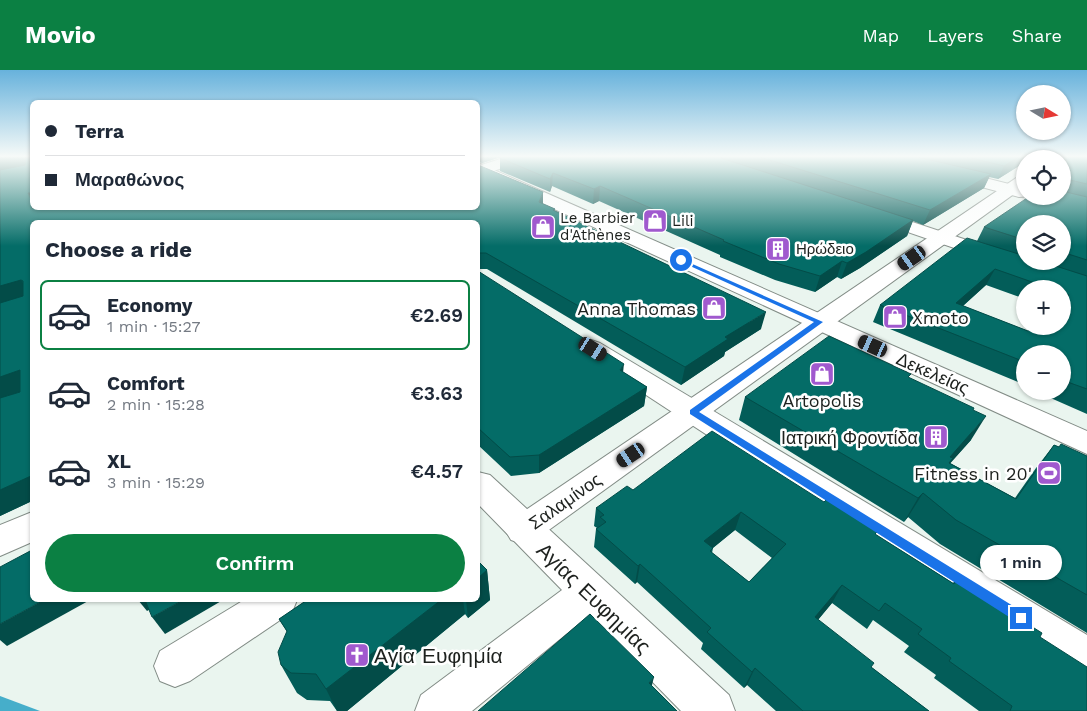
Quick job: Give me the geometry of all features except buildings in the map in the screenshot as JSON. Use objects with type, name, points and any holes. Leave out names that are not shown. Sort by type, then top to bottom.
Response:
[{"type":"street","name":"Δεκελείας","points":[[515,186],[1087,443]]},
{"type":"street","name":"Σαλαμίνος","points":[[523,530],[941,237],[1016,190]]},
{"type":"street","points":[[199,210],[210,220]]},
{"type":"street","points":[[859,210],[1014,262]]},
{"type":"street","points":[[568,334],[1087,659]]},
{"type":"street","name":"Αγίας Ευφημίας","points":[[480,486],[523,530],[712,711]]},
{"type":"street","points":[[0,541],[30,527]]},
{"type":"street","points":[[437,711],[588,593]]},
{"type":"street","points":[[175,666],[275,602]]},
{"type":"water","points":[[0,696],[40,711],[0,711]]},
{"type":"place","name":"Lili","points":[[655,221]]},
{"type":"place","name":"Le Barbier d'Athènes","points":[[543,227]]},
{"type":"place","name":"Ηρώδειο","points":[[778,249]]},
{"type":"place","name":"Anna Thomas","points":[[714,308]]},
{"type":"place","name":"Xmoto","points":[[895,317]]},
{"type":"place","name":"Artopolis","points":[[822,374]]},
{"type":"place","name":"Ιατρική Φροντίδα","points":[[936,437]]},
{"type":"place","name":"Fitness in 20'","points":[[1049,473]]},
{"type":"place","name":"Αγία Ευφημία","points":[[357,655]]},
{"type":"route","points":[[681,260],[820,322],[693,412],[1021,618]]}]
